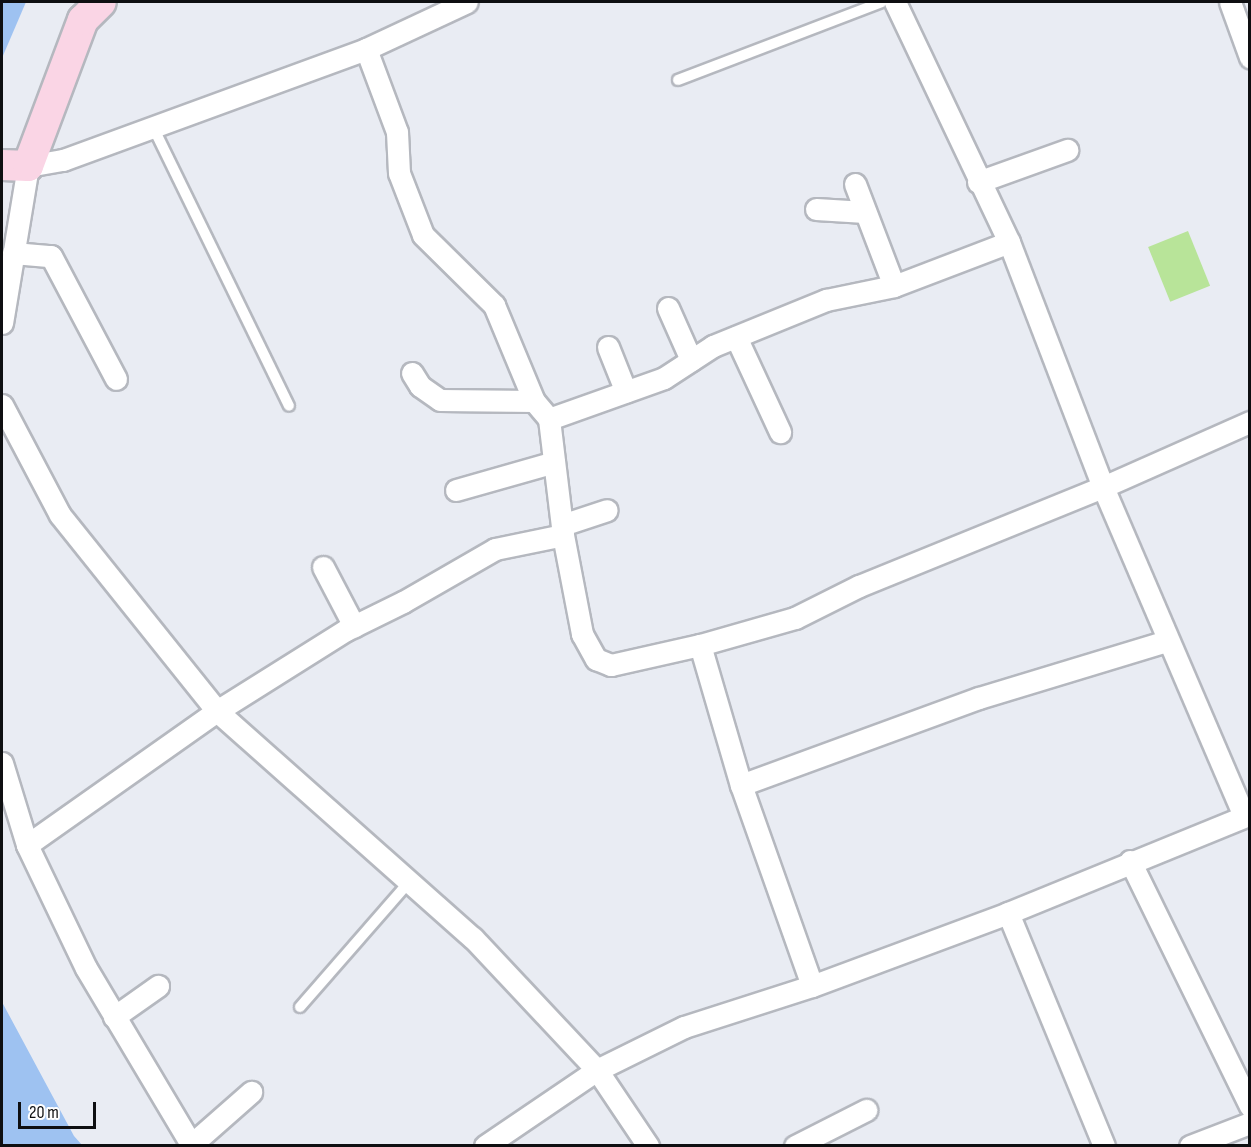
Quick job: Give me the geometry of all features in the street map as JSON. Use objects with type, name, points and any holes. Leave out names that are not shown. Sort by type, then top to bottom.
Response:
[{"type":"street","points":[[2,323],[13,254],[13,166],[82,20],[101,2]]},
{"type":"street","points":[[13,166],[63,160],[366,49],[467,2]]},
{"type":"street","points":[[485,1146],[597,1070],[684,1027],[812,986],[1008,913],[1130,861],[1247,815],[1167,641],[1103,488],[1009,242],[978,182],[896,2]]},
{"type":"street","points":[[1230,2],[1243,20],[1250,57]]},
{"type":"street","points":[[366,49],[397,132],[399,173],[423,235],[494,305],[534,401],[549,419],[562,530],[582,634],[596,659],[611,665],[700,645],[795,618],[859,586],[1103,488],[1250,422]]},
{"type":"street","points":[[978,182],[1067,150]]},
{"type":"street","points":[[855,184],[894,286]]},
{"type":"street","points":[[816,209],[866,212]]},
{"type":"street","points":[[549,419],[664,378],[691,360],[736,337],[826,300],[894,286],[1009,242]]},
{"type":"street","points":[[13,254],[51,256],[116,379]]},
{"type":"street","points":[[668,308],[691,360]]},
{"type":"street","points":[[736,337],[780,432]]},
{"type":"street","points":[[608,347],[626,392]]},
{"type":"street","points":[[412,373],[420,386],[440,400],[534,401]]},
{"type":"street","points":[[2,405],[60,515],[217,711],[473,938],[597,1070],[648,1146]]},
{"type":"street","points":[[456,490],[554,462]]},
{"type":"street","points":[[27,845],[217,711],[354,626],[404,602],[495,549],[562,530],[607,510]]},
{"type":"street","points":[[323,567],[354,626]]},
{"type":"street","points":[[741,785],[979,698],[1167,641]]},
{"type":"street","points":[[700,645],[741,785],[812,986]]},
{"type":"street","points":[[2,763],[27,845],[86,968],[192,1145],[251,1092]]},
{"type":"street","points":[[1130,861],[1250,1106]]},
{"type":"street","points":[[1008,913],[1104,1146]]},
{"type":"street","points":[[114,1017],[158,986]]},
{"type":"street","points":[[795,1146],[866,1110]]},
{"type":"street","points":[[1190,1146],[1250,1123]]},
{"type":"lane","points":[[678,80],[882,2]]},
{"type":"lane","points":[[153,127],[289,406]]},
{"type":"lane","points":[[300,1007],[409,882]]},
{"type":"green space","points":[[1188,231],[1210,286],[1170,302],[1148,247]]},
{"type":"water","points":[[2,2],[26,2],[2,58]]},
{"type":"water","points":[[2,1002],[74,1136],[82,1145],[2,1145]]}]
